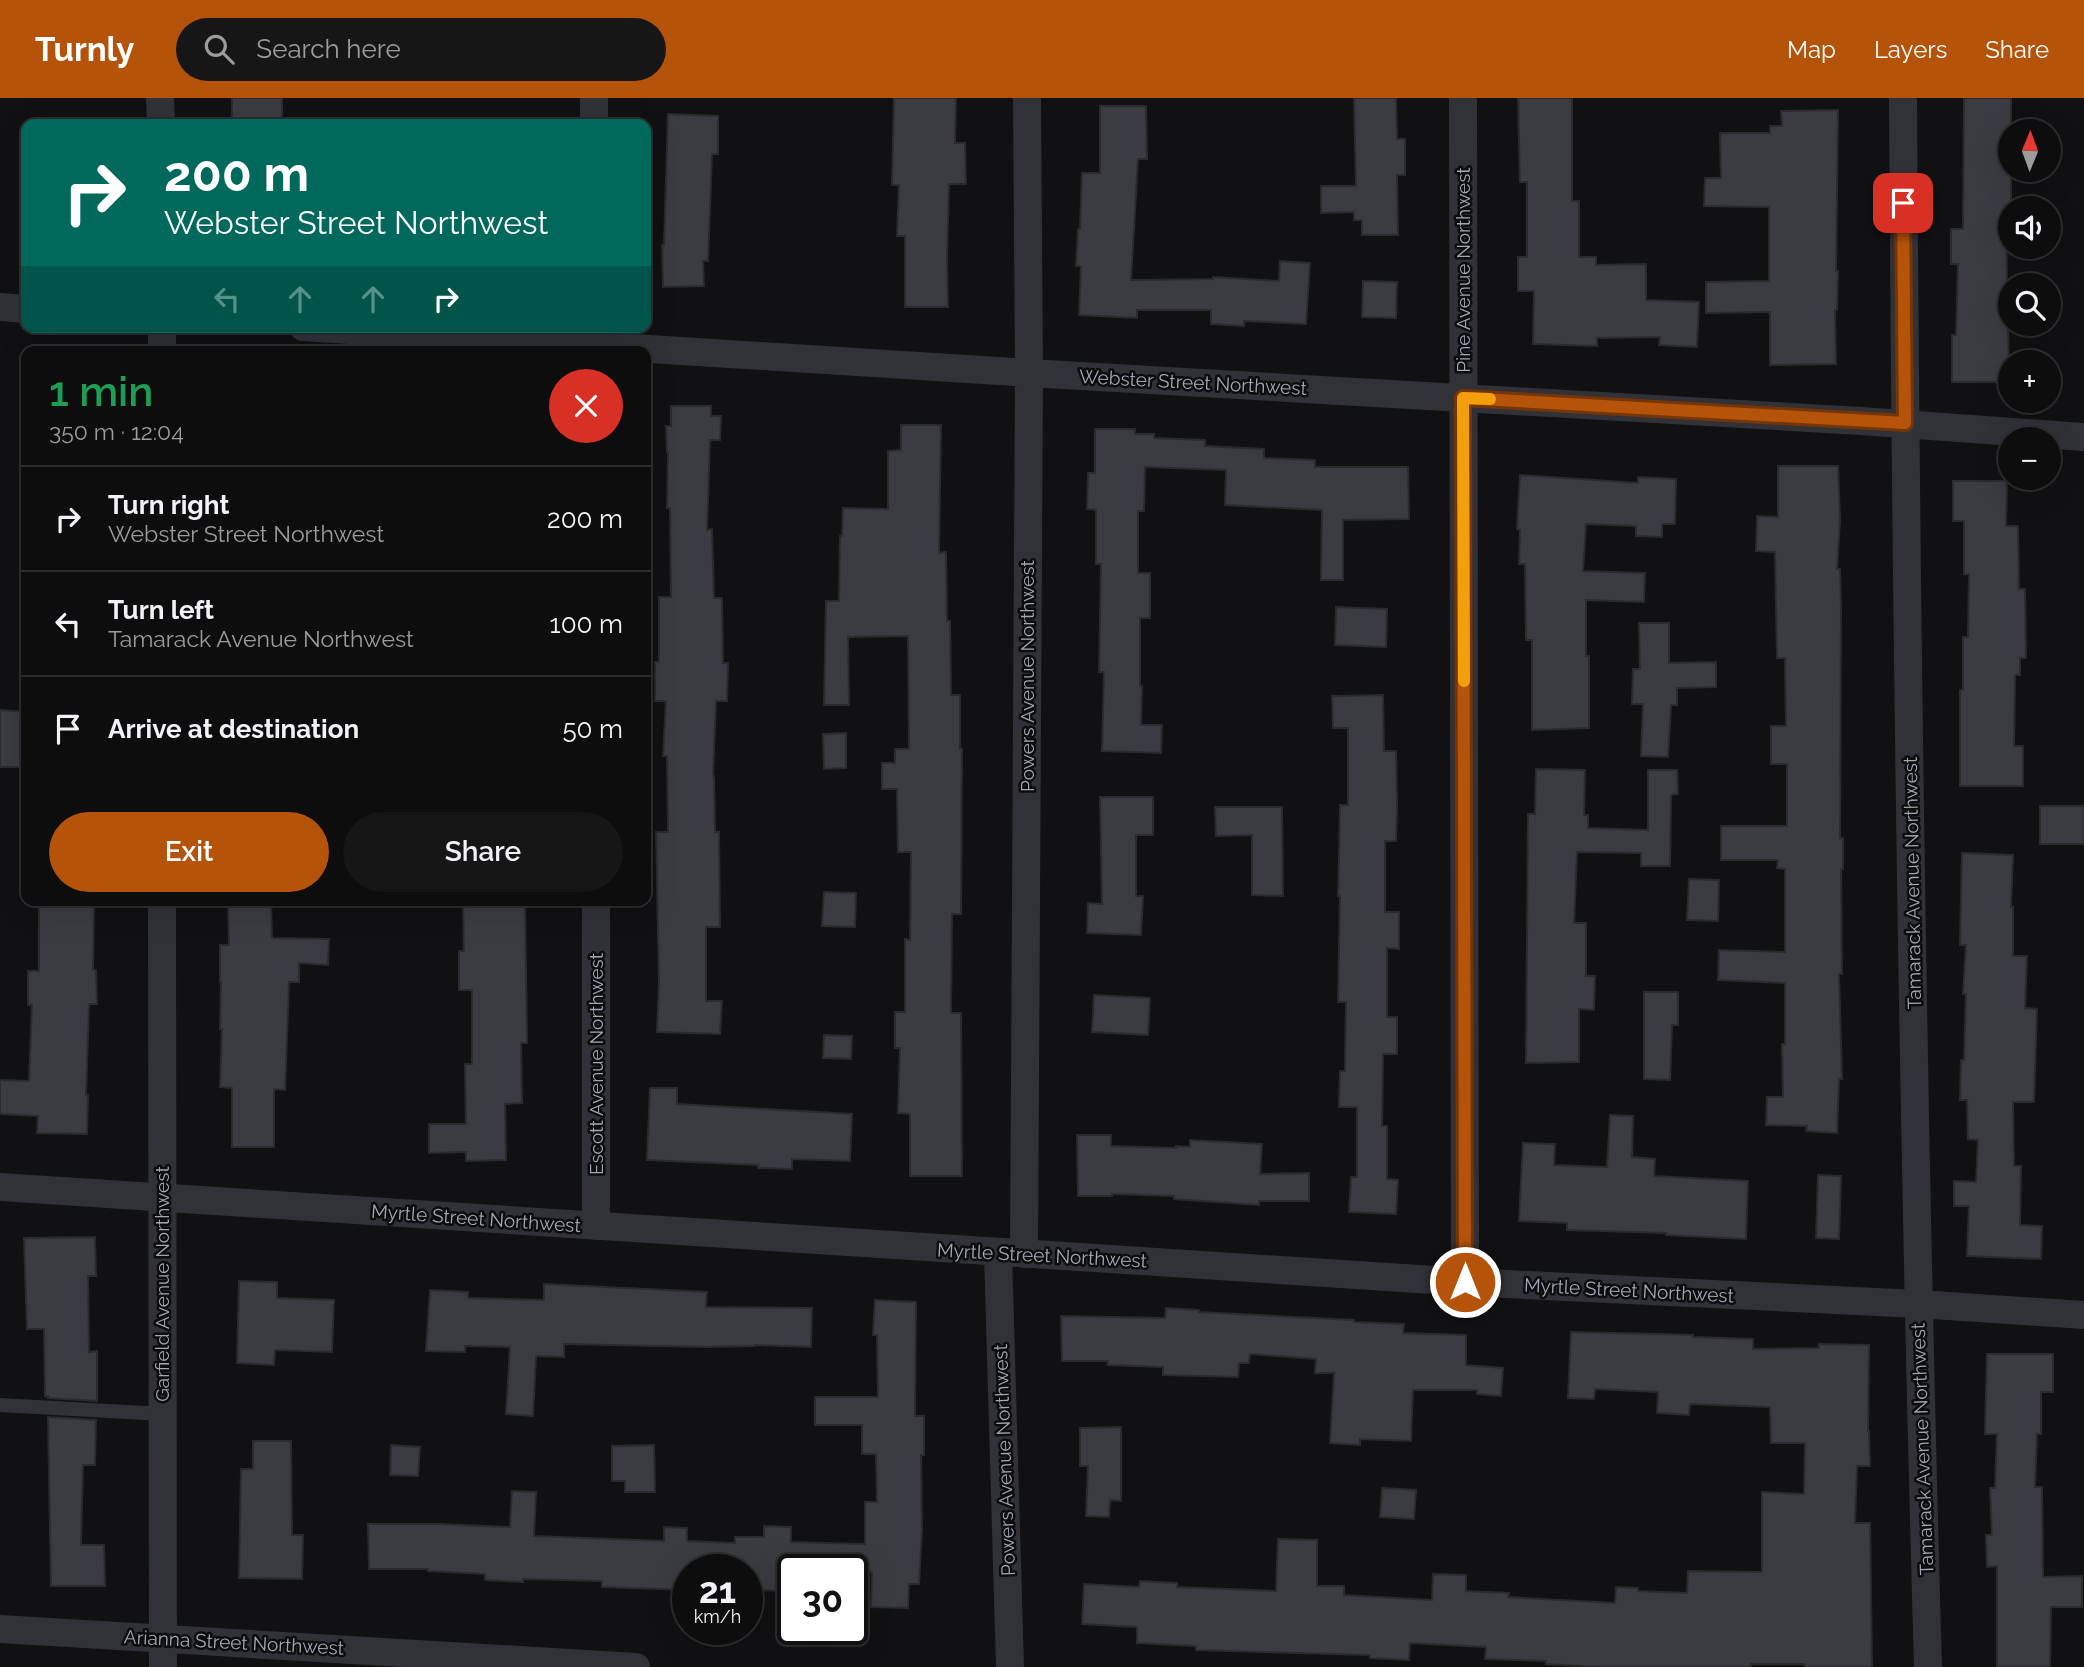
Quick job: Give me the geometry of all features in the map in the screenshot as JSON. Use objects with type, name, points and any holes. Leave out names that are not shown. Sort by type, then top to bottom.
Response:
[{"type":"street","points":[[160,98],[161,119]]},
{"type":"street","points":[[594,98],[594,119]]},
{"type":"street","name":"Powers Avenue Northwest","points":[[1010,1667],[1011,1253],[1029,373],[1027,98]]},
{"type":"street","name":"Pine Avenue Northwest","points":[[1462,98],[1465,1282]]},
{"type":"street","name":"Tamarack Avenue Northwest","points":[[1903,98],[1918,1304],[1928,1667]]},
{"type":"street","points":[[0,307],[21,309]]},
{"type":"street","name":"Webster Street Northwest","points":[[420,333],[595,342],[1029,373],[1905,423],[2084,437]]},
{"type":"street","name":"Garfield Avenue Northwest","points":[[162,906],[163,1667]]},
{"type":"street","name":"Escott Avenue Northwest","points":[[596,906],[596,1226]]},
{"type":"street","name":"Myrtle Street Northwest","points":[[0,1187],[1465,1282],[1918,1304],[2084,1315]]},
{"type":"street","name":"Arianna Street Northwest","points":[[0,1629],[636,1667]]},
{"type":"lane","points":[[0,1405],[163,1414]]},
{"type":"building","points":[[232,98],[282,98],[282,119],[232,119]]},
{"type":"building","points":[[894,98],[956,98],[955,143],[965,143],[966,184],[949,184],[948,307],[905,307],[905,236],[897,236],[899,185],[892,185]]},
{"type":"building","points":[[1354,98],[1396,98],[1397,139],[1405,139],[1405,175],[1397,175],[1398,235],[1362,235],[1362,220],[1354,220],[1354,212],[1321,213],[1321,186],[1356,186]]},
{"type":"building","points":[[1518,98],[1572,98],[1572,201],[1579,201],[1579,257],[1596,257],[1596,265],[1646,264],[1646,300],[1699,302],[1697,347],[1659,345],[1660,337],[1597,338],[1597,346],[1533,344],[1534,291],[1518,291],[1518,257],[1527,257],[1527,182],[1520,182]]},
{"type":"building","points":[[1964,98],[2011,98],[2011,119],[1998,119],[1998,182],[2011,182],[2011,196],[1998,196],[1998,259],[2007,259],[2007,273],[1998,273],[1998,336],[2008,336],[2008,350],[1998,350],[1998,382],[1952,382],[1952,335],[1956,335],[1958,264],[1951,264],[1951,229],[1963,229]]},
{"type":"building","points":[[1100,106],[1146,106],[1147,159],[1138,159],[1131,280],[1213,277],[1279,281],[1280,261],[1310,263],[1306,324],[1244,321],[1244,326],[1211,324],[1211,310],[1137,310],[1137,318],[1079,315],[1081,266],[1076,266],[1082,173],[1100,173]]},
{"type":"building","points":[[1838,110],[1836,364],[1770,365],[1770,312],[1706,313],[1706,282],[1769,281],[1769,207],[1704,206],[1705,178],[1721,178],[1720,133],[1770,133],[1770,126],[1782,126],[1781,111]]},
{"type":"building","points":[[668,114],[718,116],[718,154],[712,154],[708,261],[703,261],[704,286],[663,287],[662,245]]},
{"type":"building","points":[[1363,281],[1397,282],[1396,318],[1362,317]]},
{"type":"building","points":[[671,406],[711,406],[711,416],[721,416],[720,440],[710,440],[707,530],[712,529],[714,598],[722,598],[723,663],[728,663],[727,701],[716,701],[713,776],[715,832],[719,832],[720,927],[706,927],[706,1001],[722,1001],[720,1034],[657,1032],[659,983],[656,832],[668,832],[667,756],[663,756],[666,701],[655,701],[655,662],[659,662],[659,597],[671,597],[666,426],[671,426]]},
{"type":"building","points":[[901,425],[941,425],[939,553],[946,552],[951,695],[960,695],[962,749],[961,914],[952,914],[951,1013],[961,1013],[962,1176],[910,1176],[910,1114],[898,1113],[900,1048],[895,1048],[895,1012],[905,1012],[905,939],[910,940],[911,852],[898,852],[897,789],[882,789],[882,763],[895,763],[895,749],[909,749],[908,636],[848,637],[849,705],[824,705],[826,601],[839,601],[843,508],[888,509],[888,451],[901,450]]},
{"type":"building","points":[[1095,429],[1135,429],[1135,434],[1154,434],[1154,438],[1205,440],[1205,446],[1264,449],[1264,458],[1315,460],[1315,467],[1408,467],[1409,519],[1343,520],[1343,580],[1321,580],[1322,510],[1225,505],[1226,470],[1145,467],[1144,511],[1138,511],[1138,573],[1150,573],[1150,618],[1140,618],[1141,725],[1162,725],[1161,753],[1102,751],[1104,672],[1099,672],[1101,564],[1096,564],[1096,510],[1087,509],[1088,473],[1095,473]]},
{"type":"building","points":[[1778,466],[1838,466],[1840,520],[1837,569],[1840,569],[1841,608],[1840,838],[1843,838],[1843,869],[1842,974],[1839,974],[1842,1079],[1839,1079],[1837,1133],[1806,1131],[1807,1126],[1766,1125],[1767,1097],[1783,1097],[1785,983],[1718,980],[1719,950],[1785,952],[1785,869],[1777,868],[1778,860],[1721,860],[1721,826],[1787,826],[1787,764],[1771,764],[1771,726],[1786,726],[1785,658],[1777,658],[1775,552],[1756,551],[1757,516],[1778,517]]},
{"type":"building","points":[[1520,475],[1638,483],[1638,477],[1676,479],[1675,524],[1662,524],[1662,537],[1636,536],[1636,526],[1586,524],[1583,571],[1645,573],[1644,602],[1586,600],[1589,728],[1532,730],[1532,640],[1526,640],[1525,564],[1519,564],[1520,530],[1517,529]]},
{"type":"building","points":[[1953,481],[1998,481],[1998,490],[2007,490],[2006,526],[2018,526],[2019,589],[2025,589],[2026,658],[2020,658],[2020,675],[2015,675],[2014,746],[2023,746],[2023,786],[1960,786],[1960,690],[1963,690],[1963,637],[1968,637],[1969,574],[1964,574],[1964,521],[1953,521]]},
{"type":"building","points":[[1336,607],[1387,609],[1386,647],[1335,645]]},
{"type":"building","points":[[1639,623],[1669,623],[1669,663],[1716,662],[1716,687],[1677,688],[1677,705],[1671,705],[1668,757],[1641,756],[1643,704],[1632,704],[1633,669],[1640,669]]},
{"type":"building","points":[[1383,695],[1384,751],[1396,751],[1397,806],[1396,841],[1385,841],[1385,912],[1399,912],[1399,949],[1387,948],[1387,1017],[1397,1017],[1397,1054],[1383,1054],[1382,1126],[1387,1126],[1387,1179],[1398,1180],[1396,1214],[1349,1212],[1351,1177],[1357,1177],[1357,1107],[1339,1107],[1340,1071],[1345,1071],[1346,1002],[1338,1002],[1340,805],[1348,805],[1348,728],[1333,728],[1332,696]]},
{"type":"building","points":[[0,710],[21,712],[21,767],[0,767]]},
{"type":"building","points":[[846,733],[846,768],[824,769],[823,734]]},
{"type":"building","points":[[1536,769],[1585,770],[1584,815],[1588,815],[1588,828],[1648,830],[1648,770],[1677,770],[1678,794],[1671,795],[1670,866],[1641,866],[1641,853],[1577,852],[1574,923],[1586,923],[1586,976],[1595,976],[1594,1010],[1579,1009],[1579,1062],[1526,1063],[1528,814],[1535,814]]},
{"type":"building","points":[[1100,797],[1153,797],[1153,835],[1136,835],[1136,896],[1143,896],[1141,935],[1087,933],[1088,903],[1102,904]]},
{"type":"building","points":[[2040,806],[2084,806],[2084,844],[2040,844]]},
{"type":"building","points":[[1215,807],[1282,807],[1283,896],[1252,895],[1252,835],[1216,836]]},
{"type":"building","points":[[1962,853],[2013,855],[2013,956],[2027,956],[2025,1008],[2037,1009],[2034,1102],[2013,1102],[2014,1166],[2021,1166],[2020,1225],[2042,1226],[2041,1259],[1967,1256],[1969,1206],[1954,1206],[1954,1181],[1976,1182],[1978,1140],[1968,1139],[1967,1100],[1960,1100],[1966,994],[1963,994],[1966,945],[1960,945]]},
{"type":"building","points":[[1689,879],[1719,880],[1718,921],[1687,920]]},
{"type":"building","points":[[824,892],[856,893],[855,927],[822,926]]},
{"type":"building","points":[[39,906],[94,906],[93,970],[96,970],[97,1004],[89,1004],[87,1134],[37,1133],[38,1116],[0,1114],[0,1080],[29,1081],[32,1005],[28,1005],[28,971],[39,971]]},
{"type":"building","points":[[228,906],[271,906],[272,938],[329,939],[328,965],[299,963],[299,982],[289,982],[285,1090],[274,1089],[274,1147],[232,1147],[232,1088],[220,1087],[220,945],[229,945]]},
{"type":"building","points":[[463,906],[525,906],[527,1043],[521,1043],[522,1103],[505,1104],[506,1160],[466,1161],[466,1152],[429,1153],[429,1124],[466,1124],[465,1064],[472,1064],[472,990],[459,990],[459,951],[464,951]]},
{"type":"building","points":[[1644,992],[1678,992],[1678,1025],[1672,1025],[1670,1080],[1644,1079]]},
{"type":"building","points":[[1094,995],[1150,998],[1148,1035],[1092,1032]]},
{"type":"building","points":[[824,1035],[852,1036],[851,1059],[823,1058]]},
{"type":"building","points":[[650,1088],[677,1088],[677,1104],[852,1114],[850,1161],[792,1159],[792,1169],[647,1160]]},
{"type":"building","points":[[1610,1115],[1633,1116],[1632,1157],[1655,1159],[1654,1176],[1748,1181],[1746,1239],[1567,1230],[1567,1223],[1519,1221],[1523,1143],[1555,1144],[1554,1165],[1607,1167]]},
{"type":"building","points":[[1077,1135],[1111,1135],[1111,1146],[1190,1147],[1190,1140],[1262,1144],[1260,1174],[1309,1173],[1309,1201],[1259,1201],[1259,1205],[1174,1199],[1174,1196],[1078,1196]]},
{"type":"building","points":[[1818,1175],[1841,1176],[1839,1239],[1816,1238]]},
{"type":"building","points":[[95,1237],[96,1276],[88,1276],[89,1352],[97,1351],[97,1401],[48,1398],[45,1396],[44,1329],[27,1329],[24,1238]]},
{"type":"building","points":[[239,1281],[277,1282],[277,1298],[334,1300],[332,1352],[275,1350],[274,1365],[237,1363]]},
{"type":"building","points":[[544,1284],[707,1292],[706,1307],[812,1308],[811,1347],[564,1344],[564,1357],[536,1356],[533,1416],[506,1414],[510,1347],[465,1346],[465,1352],[426,1351],[430,1290],[468,1292],[468,1298],[544,1300]]},
{"type":"building","points":[[875,1300],[916,1302],[915,1416],[924,1416],[924,1455],[921,1455],[922,1530],[919,1584],[909,1584],[908,1608],[871,1607],[872,1572],[868,1572],[868,1554],[777,1554],[777,1591],[763,1590],[763,1554],[672,1554],[672,1589],[602,1587],[602,1581],[485,1580],[485,1574],[428,1569],[369,1569],[368,1524],[510,1527],[512,1491],[536,1492],[534,1536],[664,1541],[664,1527],[687,1528],[687,1541],[735,1543],[735,1537],[764,1537],[764,1526],[791,1527],[791,1542],[865,1544],[865,1502],[877,1502],[876,1454],[862,1454],[862,1425],[815,1425],[815,1397],[878,1397],[877,1335],[873,1335]]},
{"type":"building","points":[[1166,1308],[1404,1324],[1403,1333],[1466,1335],[1466,1365],[1503,1368],[1501,1396],[1477,1394],[1477,1390],[1413,1390],[1411,1441],[1360,1439],[1360,1445],[1330,1443],[1334,1373],[1315,1373],[1316,1359],[1250,1354],[1249,1363],[1239,1363],[1238,1377],[1163,1375],[1163,1367],[1108,1365],[1108,1361],[1062,1361],[1061,1316],[1165,1318]]},
{"type":"building","points":[[1571,1332],[1753,1339],[1753,1349],[1819,1348],[1819,1344],[1869,1345],[1870,1466],[1857,1466],[1855,1523],[1870,1523],[1872,1667],[1751,1664],[1751,1667],[1600,1667],[1546,1664],[1546,1661],[1485,1659],[1486,1647],[1410,1643],[1409,1660],[1370,1658],[1370,1655],[1196,1650],[1196,1646],[1137,1643],[1137,1627],[1082,1624],[1084,1584],[1139,1587],[1140,1581],[1177,1583],[1177,1587],[1276,1591],[1278,1539],[1317,1540],[1317,1586],[1344,1586],[1344,1595],[1432,1600],[1433,1574],[1466,1575],[1466,1591],[1509,1593],[1508,1597],[1615,1603],[1616,1587],[1638,1588],[1638,1591],[1687,1593],[1688,1571],[1762,1572],[1762,1492],[1804,1494],[1805,1443],[1771,1443],[1770,1407],[1690,1404],[1689,1415],[1657,1413],[1658,1392],[1595,1389],[1594,1399],[1568,1398]]},
{"type":"building","points":[[1987,1354],[2053,1354],[2053,1392],[2041,1392],[2041,1434],[2037,1434],[2035,1487],[2042,1487],[2043,1577],[2082,1576],[2082,1607],[2051,1607],[2050,1667],[1997,1667],[1997,1566],[1987,1567],[1986,1535],[1992,1535],[1990,1488],[1995,1488],[1997,1434],[1985,1434]]},
{"type":"building","points":[[48,1417],[96,1420],[95,1465],[83,1465],[81,1545],[104,1545],[105,1586],[51,1586]]},
{"type":"building","points":[[1121,1427],[1121,1501],[1110,1500],[1109,1517],[1086,1516],[1088,1466],[1080,1466],[1080,1428]]},
{"type":"building","points":[[253,1441],[291,1441],[292,1535],[303,1535],[302,1579],[239,1578],[241,1469],[253,1469]]},
{"type":"building","points":[[391,1445],[420,1447],[418,1476],[390,1475]]},
{"type":"building","points":[[654,1445],[655,1492],[625,1492],[625,1481],[612,1481],[612,1446]]},
{"type":"building","points":[[1382,1488],[1416,1490],[1414,1519],[1380,1517]]},
{"type":"slow traffic","points":[[1464,681],[1463,398],[1490,399]]},
{"type":"route","points":[[1465,1282],[1463,398],[1905,423],[1903,203]]}]
